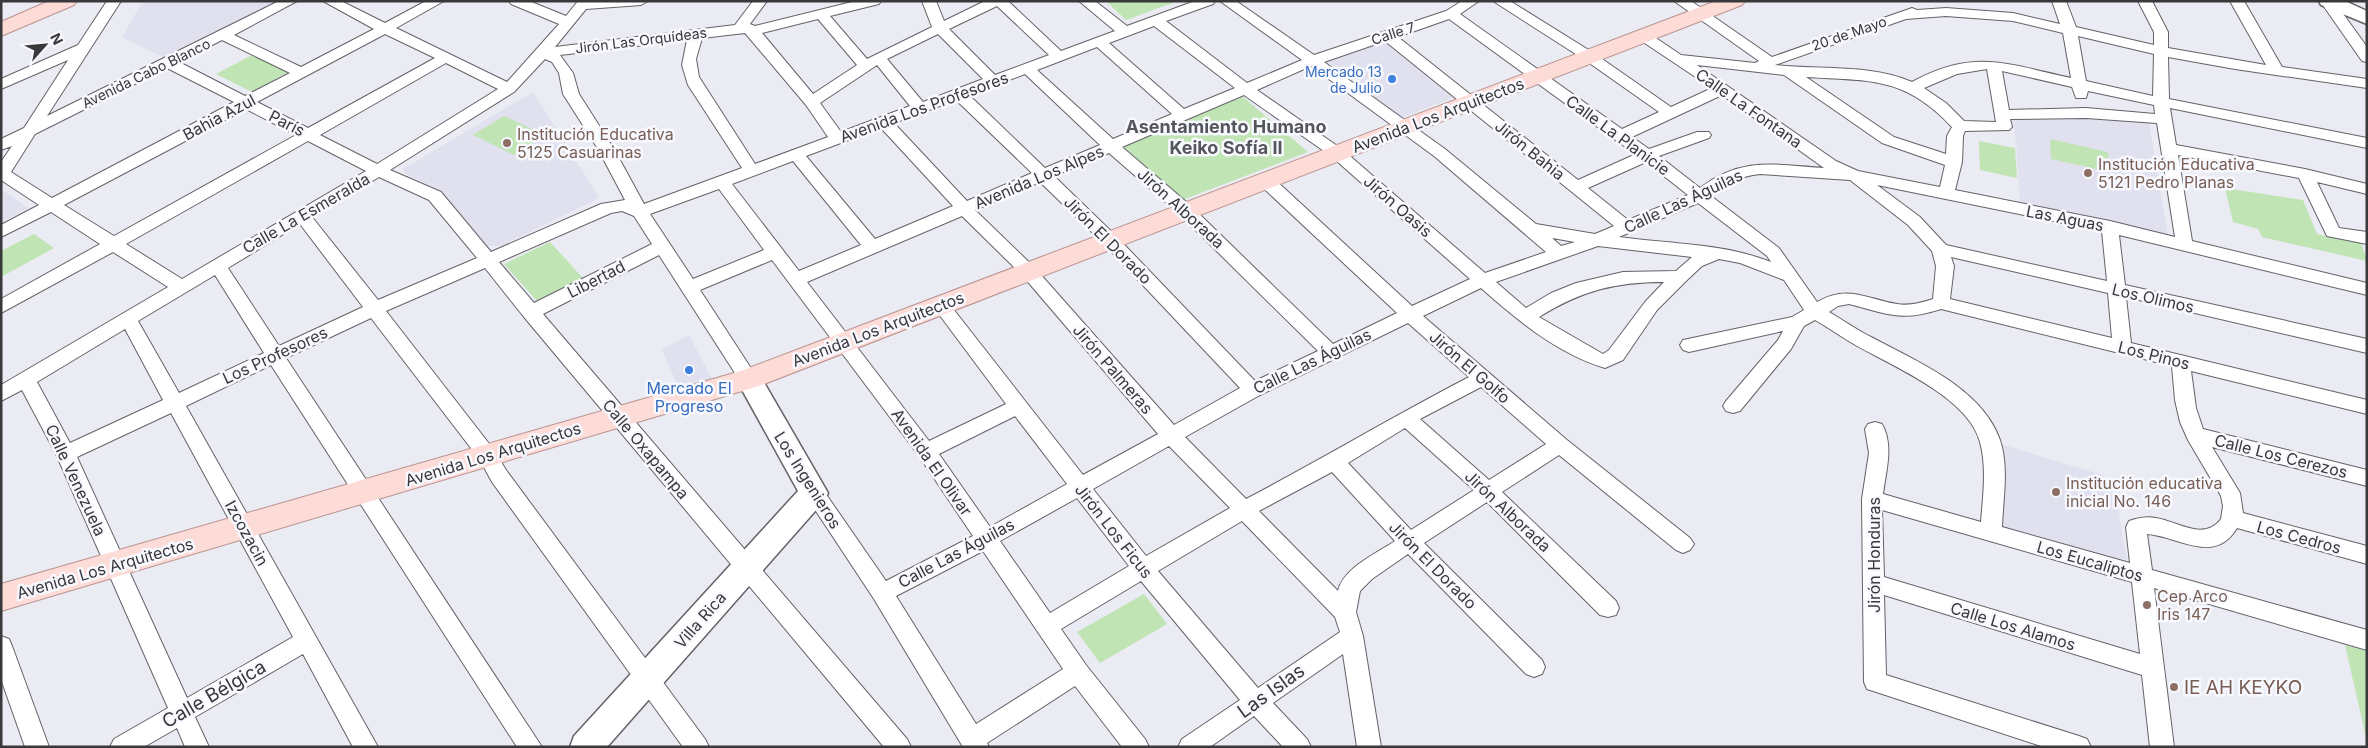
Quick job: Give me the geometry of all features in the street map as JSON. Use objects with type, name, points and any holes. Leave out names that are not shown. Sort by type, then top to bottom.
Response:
[{"type":"main road","points":[[1,30],[67,1]]},
{"type":"main road","name":"Avenida Los Arquitectos","points":[[1,598],[749,378],[845,343],[1185,210],[1645,37],[1690,8],[1735,1]]},
{"type":"street","points":[[114,1],[32,130],[2,173],[181,287]]},
{"type":"street","name":"Avenida Cabo Blanco","points":[[1,145],[290,1]]},
{"type":"street","points":[[330,1],[383,29],[447,57],[509,88]]},
{"type":"street","name":"Bahia Azul","points":[[1,232],[437,1]]},
{"type":"street","points":[[516,1],[568,22]]},
{"type":"street","points":[[584,3],[641,1]]},
{"type":"street","points":[[760,1],[746,29],[811,102],[838,139]]},
{"type":"street","name":"Jirón Las Orquídeas","points":[[543,53],[697,33],[746,29],[822,15],[874,1]]},
{"type":"street","points":[[929,1],[939,27],[993,81]]},
{"type":"street","points":[[811,102],[878,58],[996,1]]},
{"type":"street","points":[[1000,1],[1059,57]]},
{"type":"street","points":[[1086,1],[1126,32]]},
{"type":"street","name":"Avenida Los Profesores","points":[[640,212],[1208,1]]},
{"type":"street","points":[[1226,1],[1244,7],[1311,61],[1419,136],[1533,229],[1559,254]]},
{"type":"street","name":"Calle 7","points":[[1311,61],[1451,14],[1472,1]]},
{"type":"street","points":[[1500,1],[1590,58],[1670,113]]},
{"type":"street","name":"20 de Mayo","points":[[1764,64],[1902,15],[1918,4],[1941,1]]},
{"type":"street","points":[[2059,1],[2070,31],[2078,84],[2086,113]]},
{"type":"street","points":[[2145,1],[2161,32],[2160,102],[2184,243]]},
{"type":"street","points":[[2237,1],[2276,70]]},
{"type":"street","points":[[2328,1],[2367,18]]},
{"type":"street","points":[[2328,1],[2367,58]]},
{"type":"street","name":"Calle La Esmeralda","points":[[1,394],[378,171],[509,88],[543,53],[584,3]]},
{"type":"street","points":[[1690,8],[1764,64]]},
{"type":"street","points":[[1902,15],[1946,12],[2014,17],[2160,51],[2367,84]]},
{"type":"street","name":"Calle La Planicie","points":[[1451,14],[1647,155],[1773,252],[1814,311]]},
{"type":"street","points":[[822,15],[865,66]]},
{"type":"street","name":"Jirón Oasis","points":[[1157,21],[1246,89],[1337,153],[1525,317],[1592,358],[1606,361],[1616,355],[1652,306],[1680,277]]},
{"type":"street","points":[[697,33],[690,52],[688,70],[695,85],[752,171]]},
{"type":"street","points":[[223,35],[302,74]]},
{"type":"street","name":"Jirón Bahia","points":[[1387,35],[1627,228]]},
{"type":"street","name":"Calle La Fontana","points":[[1645,37],[1724,89],[1830,165],[1854,175]]},
{"type":"street","points":[[1099,42],[1183,116]]},
{"type":"street","points":[[1,85],[82,49]]},
{"type":"street","name":"Los Ingenieros","points":[[543,53],[557,59],[566,73],[571,94],[606,149],[640,212],[749,378],[814,493],[882,593],[974,744]]},
{"type":"street","points":[[1,307],[447,57]]},
{"type":"street","points":[[878,58],[920,108]]},
{"type":"street","points":[[1678,58],[1764,64],[1788,71],[1876,76],[1900,82],[1935,100],[1960,126],[2004,127],[1994,66]]},
{"type":"street","name":"Avenida Los Alpes","points":[[795,280],[1311,61]]},
{"type":"street","name":"París","points":[[168,63],[310,134],[378,171]]},
{"type":"street","points":[[1913,88],[1932,77],[1984,64],[2160,102],[2367,143]]},
{"type":"street","name":"Jirón Alborada","points":[[1028,68],[1111,146],[1185,210],[1330,352]]},
{"type":"street","points":[[1788,71],[1888,140],[1954,162]]},
{"type":"street","points":[[1620,136],[1724,89]]},
{"type":"street","name":"Jirón El Dorado","points":[[958,94],[1109,240],[1253,390]]},
{"type":"street","points":[[2003,115],[2086,113],[2163,119]]},
{"type":"street","name":"Jirón Palmeras","points":[[884,122],[964,208],[1028,271],[1171,435],[1345,612]]},
{"type":"street","points":[[1946,194],[1954,162],[1955,136],[1960,126]]},
{"type":"street","points":[[1577,187],[1647,155],[1703,135]]},
{"type":"street","points":[[2168,148],[2305,174],[2367,189]]},
{"type":"street","points":[[796,154],[872,247]]},
{"type":"street","name":"Las Aguas","points":[[1760,169],[1854,175],[2184,243],[2367,289]]},
{"type":"street","name":"Calle Las Águilas","points":[[882,593],[986,539],[1253,390],[1330,352],[1483,280],[1627,228],[1700,196],[1742,170],[1760,169]]},
{"type":"street","name":"Calle Oxapampa","points":[[378,171],[435,196],[618,417],[899,747]]},
{"type":"street","points":[[2305,174],[2333,232],[2367,238]]},
{"type":"street","points":[[1689,345],[1797,322],[1833,301],[1849,298],[1899,312],[1919,310],[1941,303],[1945,266],[1940,249],[1914,221],[1854,175]]},
{"type":"street","name":"Jirón El Golfo","points":[[1265,180],[1409,314],[1560,445],[1683,544]]},
{"type":"street","name":"Avenida El Olivar","points":[[722,182],[926,451],[1078,672],[1137,747]]},
{"type":"street","name":"Los Profesores","points":[[66,454],[374,309],[486,259],[607,208],[624,206],[640,212]]},
{"type":"street","points":[[302,215],[487,455],[499,476],[697,747]]},
{"type":"street","points":[[2110,227],[2122,347]]},
{"type":"street","points":[[1533,229],[1597,240],[1716,253],[1744,258],[1789,276]]},
{"type":"street","name":"Libertad","points":[[530,312],[662,246]]},
{"type":"street","name":"Los Olimos","points":[[1940,249],[2367,346]]},
{"type":"street","points":[[690,288],[774,252]]},
{"type":"street","points":[[1525,317],[1568,292],[1596,283],[1647,275],[1680,277],[1696,262],[1716,253]]},
{"type":"street","points":[[217,265],[363,493],[530,747]]},
{"type":"street","name":"Los Pinos","points":[[1941,303],[2367,408]]},
{"type":"street","name":"Jirón Los Ficus","points":[[941,305],[1144,570],[1256,703],[1299,747]]},
{"type":"street","points":[[1814,311],[1863,341],[1927,374],[1973,411],[1990,440],[1995,473],[1991,533]]},
{"type":"street","name":"Izcozacin","points":[[128,319],[366,747]]},
{"type":"street","points":[[1733,406],[1785,344],[1797,322]]},
{"type":"street","points":[[2162,747],[2136,527],[2143,525],[2156,526],[2195,537],[2209,538],[2229,526],[2232,518],[2232,499],[2195,435],[2189,419],[2181,362]]},
{"type":"street","points":[[1046,626],[1243,510],[1334,462],[1406,418],[1483,378]]},
{"type":"street","name":"Calle Venezuela","points":[[26,379],[66,454],[197,747]]},
{"type":"street","points":[[926,451],[1018,406]]},
{"type":"street","name":"Jirón Alborada","points":[[1406,418],[1488,491],[1608,608]]},
{"type":"street","name":"Jirón Honduras","points":[[1875,429],[1879,453],[1872,499],[1875,682],[2078,747]]},
{"type":"street","name":"Calle Los Cerezos","points":[[2195,435],[2367,478]]},
{"type":"street","points":[[1369,747],[1352,636],[1345,612],[1350,587],[1364,573],[1409,542],[1560,445]]},
{"type":"street","name":"Jirón El Dorado","points":[[1334,462],[1409,542],[1534,667]]},
{"type":"street","name":"Villa Rica","points":[[586,747],[746,566],[814,493]]},
{"type":"street","name":"Los Eucaliptos","points":[[1872,499],[2367,640]]},
{"type":"street","name":"Los Cedros","points":[[2232,518],[2367,555]]},
{"type":"street","name":"Calle Los Alamos","points":[[1874,584],[2153,668]]},
{"type":"street","name":"Las Islas","points":[[1190,747],[1256,703],[1302,668],[1352,636]]},
{"type":"street","name":"Calle Bélgica","points":[[122,747],[306,641]]},
{"type":"street","points":[[1,646],[37,747]]},
{"type":"street","points":[[974,744],[1078,672]]},
{"type":"shaded area","points":[[143,1],[278,1],[163,57],[122,37]]},
{"type":"shaded area","name":"Mercado 13 de Julio","points":[[1385,42],[1457,96],[1401,118],[1327,61]]},
{"type":"shaded area","name":"Institución Educativa 5125 Casuarinas","points":[[533,92],[598,196],[596,200],[500,246],[487,246],[443,192],[404,173],[403,169]]},
{"type":"shaded area","name":"Institución Educativa 5121 Pedro Planas","points":[[2042,115],[2149,123],[2168,235],[2164,236],[2020,204],[2016,141],[2012,120]]},
{"type":"shaded area","points":[[1,189],[28,208],[1,222]]},
{"type":"shaded area","name":"Mercado El Progreso","points":[[689,335],[712,379],[680,391],[662,349]]},
{"type":"shaded area","name":"Institución educativa inicial No. 146","points":[[2000,444],[2103,475],[2117,503],[2127,560],[2101,555],[2001,528]]},
{"type":"green space","points":[[1106,1],[1178,1],[1126,20]]},
{"type":"green space","points":[[252,55],[288,72],[252,92],[216,74]]},
{"type":"green space","points":[[1243,97],[1308,152],[1182,200],[1122,145]]},
{"type":"green space","points":[[504,116],[545,135],[514,155],[473,135]]},
{"type":"green space","points":[[2050,139],[2108,152],[2110,172],[2051,159]]},
{"type":"green space","points":[[1979,141],[2015,148],[2017,178],[1980,170]]},
{"type":"green space","points":[[2225,188],[2303,200],[2317,234],[2361,243],[2367,261],[2262,237],[2258,229],[2233,222]]},
{"type":"green space","points":[[34,234],[54,248],[1,277],[1,251]]},
{"type":"green space","points":[[550,242],[583,278],[537,301],[504,264]]},
{"type":"green space","points":[[1144,594],[1167,624],[1100,663],[1077,632]]},
{"type":"green space","points":[[2345,645],[2367,651],[2367,742]]},
{"type":"place","name":"Mercado 13 de Julio","points":[[1392,79]]},
{"type":"place","name":"Institución Educativa 5125 Casuarinas","points":[[507,143]]},
{"type":"place","name":"Institución Educativa 5121 Pedro Planas","points":[[2088,173]]},
{"type":"place","name":"Mercado El Progreso","points":[[689,370]]},
{"type":"place","name":"Institución educativa inicial No. 146","points":[[2056,492]]},
{"type":"place","name":"Cep Arco Iris 147","points":[[2147,605]]},
{"type":"place","name":"IE AH KEYKO","points":[[2174,687]]},
{"type":"district","name":"Asentamiento Humano Keiko Sofía II","points":[[1226,136]]}]
